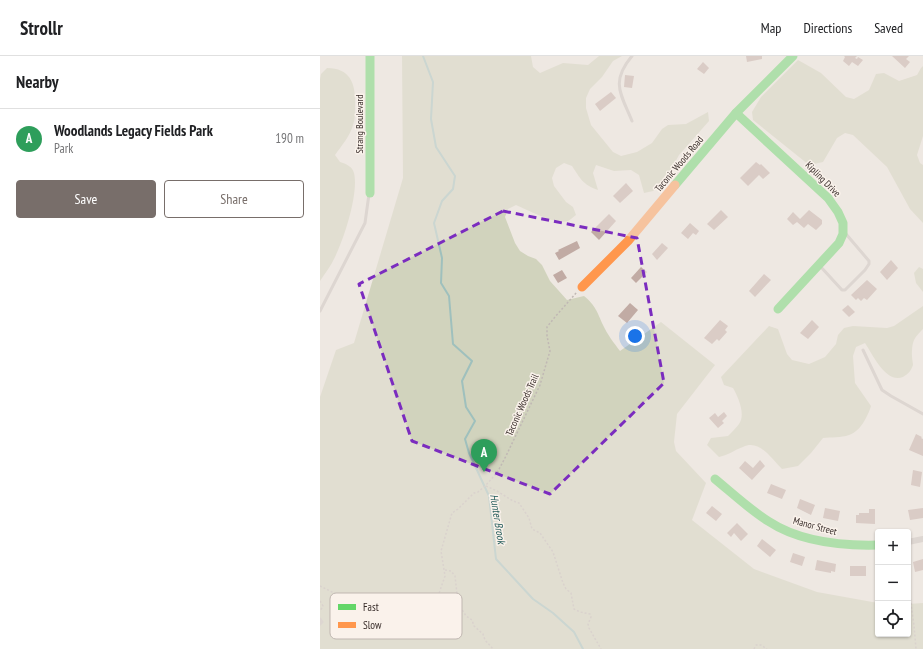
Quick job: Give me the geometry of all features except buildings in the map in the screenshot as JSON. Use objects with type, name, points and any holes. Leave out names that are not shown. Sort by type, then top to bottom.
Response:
[{"type":"street","name":"Strang Boulevard","points":[[370,56],[370,193]]},
{"type":"street","name":"Taconic Woods Road","points":[[582,287],[628,241],[736,113],[793,56]]},
{"type":"street","name":"Kipling Drive","points":[[736,113],[825,194],[838,213],[844,228],[843,232]]},
{"type":"street","points":[[778,308],[838,243],[843,232]]},
{"type":"street","name":"Manor Street","points":[[715,479],[776,526],[795,534],[836,544],[862,546],[875,545]]},
{"type":"street","points":[[911,541],[923,539]]},
{"type":"lane","points":[[632,56],[620,73],[619,88],[632,121]]},
{"type":"lane","points":[[320,311],[365,223],[370,193]]},
{"type":"lane","points":[[819,264],[842,290],[845,290],[865,270],[869,264],[869,261],[843,232]]},
{"type":"lane","points":[[863,350],[882,390],[923,414]]},
{"type":"lane","points":[[320,619],[322,622],[320,624]]},
{"type":"path","name":"Taconic Woods Trail","points":[[445,570],[441,551],[452,513],[474,493],[485,486],[497,473],[540,385],[550,351],[547,327],[582,287]]},
{"type":"path","points":[[485,486],[519,503],[529,518],[532,529],[540,533],[553,552],[563,583],[566,589],[571,593],[574,609],[590,614],[591,617],[588,624],[589,628],[601,649]]},
{"type":"path","points":[[439,593],[445,576],[445,570],[451,571],[455,576],[457,593]]},
{"type":"path","points":[[320,586],[332,593]]},
{"type":"path","points":[[320,601],[323,606],[320,611]]},
{"type":"path","points":[[911,601],[916,649]]},
{"type":"path","points":[[462,610],[466,616],[472,620],[474,626],[483,634],[485,640],[493,649]]},
{"type":"path","points":[[754,649],[756,644],[767,649]]},
{"type":"highlighted area","points":[[503,211],[637,238],[664,383],[550,494],[412,441],[359,284]]},
{"type":"green space","points":[[402,56],[531,56],[533,67],[540,73],[563,63],[588,65],[599,56],[622,56],[613,61],[602,77],[590,89],[586,98],[586,108],[591,125],[613,152],[621,156],[637,152],[652,143],[662,129],[668,125],[686,124],[708,112],[709,121],[679,155],[666,179],[653,191],[644,193],[639,175],[631,170],[614,171],[596,165],[593,173],[598,190],[585,183],[572,166],[564,163],[556,168],[552,178],[554,186],[566,202],[573,207],[576,215],[568,221],[556,221],[516,205],[508,209],[505,217],[515,243],[520,251],[536,259],[542,265],[550,281],[567,300],[584,296],[591,303],[596,309],[606,332],[620,351],[661,322],[715,365],[677,414],[674,442],[676,451],[706,483],[692,520],[754,569],[817,592],[875,602],[875,637],[911,637],[911,604],[923,603],[923,649],[320,649],[320,397],[336,350],[354,343],[403,178]]},
{"type":"green space","points":[[798,60],[821,73],[846,97],[854,99],[869,90],[876,74],[884,73],[899,81],[917,75],[923,66],[923,136],[917,155],[920,163],[923,165],[923,223],[910,209],[887,167],[853,135],[845,133],[837,138],[823,162],[809,165],[753,120],[752,112],[761,97]]},
{"type":"green space","points":[[327,68],[342,71],[347,75],[351,80],[355,92],[354,123],[348,137],[335,155],[340,162],[352,169],[355,182],[353,204],[339,249],[320,281],[320,79],[321,74]]},
{"type":"green space","points":[[919,267],[923,269],[923,292],[916,283],[914,273]]},
{"type":"green space","points":[[923,306],[923,329],[915,338],[913,344],[913,365],[909,372],[903,377],[897,378],[886,372],[876,361],[865,343],[856,347],[853,356],[855,383],[871,406],[863,423],[857,431],[843,437],[823,438],[798,466],[782,469],[769,455],[754,446],[749,445],[719,457],[707,445],[711,438],[728,436],[738,426],[741,420],[742,415],[737,396],[733,388],[724,385],[721,377],[769,326],[778,329],[787,354],[792,360],[809,364],[825,357],[836,344],[838,335],[844,328],[853,326],[887,328],[894,326]]},
{"type":"waterway","name":"Hunter Brook","points":[[423,56],[433,82],[431,119],[436,147],[455,176],[453,189],[442,201],[434,223],[442,258],[441,283],[449,296],[453,344],[472,361],[462,381],[466,407],[475,421],[465,439],[469,453],[489,496],[496,559],[533,599],[553,613],[574,632],[583,649]]},
{"type":"traffic: fast","points":[[370,56],[370,193]]},
{"type":"traffic: fast","points":[[675,185],[736,113],[793,56]]},
{"type":"traffic: fast","points":[[736,113],[828,198],[838,212],[843,223],[843,234],[839,243],[778,309]]},
{"type":"traffic: fast","points":[[715,479],[747,506],[768,521],[793,534],[835,543],[850,545],[875,545]]},
{"type":"traffic: slow","points":[[582,287],[628,241],[675,185]]},
{"type":"place","name":"Woodlands Legacy Fields Park","points":[[484,472]]}]
